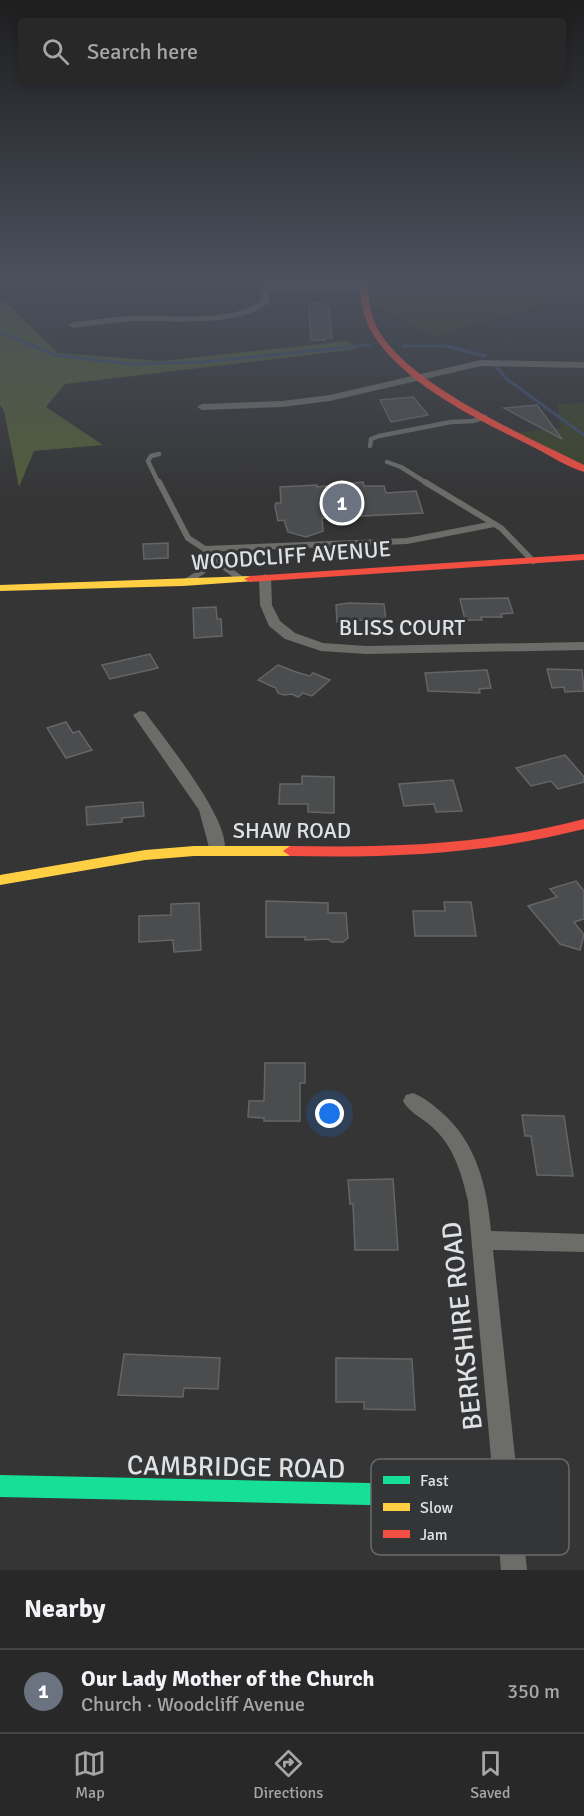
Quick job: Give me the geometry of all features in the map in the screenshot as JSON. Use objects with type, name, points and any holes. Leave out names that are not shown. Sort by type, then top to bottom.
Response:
[{"type":"main road","points":[[393,352],[420,376],[486,417],[584,469]]},
{"type":"main road","name":"WOODCLIFF AVENUE","points":[[0,588],[265,578],[584,557]]},
{"type":"main road","name":"SHAW ROAD","points":[[0,880],[146,855],[217,851],[425,852],[471,849],[518,842],[584,824]]},
{"type":"main road","name":"CAMBRIDGE ROAD","points":[[0,1486],[371,1494]]},
{"type":"street","points":[[202,407],[282,404],[330,398],[481,363],[584,365]]},
{"type":"street","name":"BLISS COURT","points":[[265,578],[266,605],[274,622],[290,636],[321,647],[366,650],[584,646]]},
{"type":"street","points":[[140,715],[206,809],[214,831],[217,851]]},
{"type":"street","name":"BERKSHIRE ROAD","points":[[413,1101],[437,1117],[454,1137],[469,1162],[478,1201],[503,1459]]},
{"type":"street","points":[[482,1240],[584,1243]]},
{"type":"street","name":"BERKSHIRE ROAD","points":[[513,1555],[514,1570]]},
{"type":"lane","points":[[370,446],[371,439],[379,436],[486,417]]},
{"type":"lane","points":[[159,454],[151,456],[148,460],[181,528],[188,538],[205,549],[212,558],[236,577],[243,579]]},
{"type":"lane","points":[[387,462],[401,467],[505,531],[533,561]]},
{"type":"lane","points":[[205,549],[407,542],[494,524]]},
{"type":"lane","points":[[183,582],[203,571],[212,558]]},
{"type":"green space","points":[[0,352],[57,352],[162,361],[243,352],[331,352],[65,384],[46,407],[103,445],[34,451],[19,487],[4,411],[0,405]]},
{"type":"green space","points":[[584,403],[584,469],[516,433],[561,428],[557,404]]},
{"type":"building","points":[[413,397],[428,415],[391,422],[380,400]]},
{"type":"building","points":[[537,405],[562,439],[504,408]]},
{"type":"building","points":[[363,482],[364,486],[384,486],[386,493],[416,491],[423,513],[322,518],[323,531],[306,537],[288,532],[284,520],[278,521],[275,506],[276,503],[281,503],[280,487],[317,485],[317,487]]},
{"type":"building","points":[[168,543],[168,558],[144,559],[143,544]]},
{"type":"building","points":[[508,598],[513,613],[501,614],[502,617],[481,617],[482,620],[465,620],[460,599]]},
{"type":"building","points":[[384,604],[386,621],[337,622],[336,605]]},
{"type":"building","points":[[216,607],[217,619],[221,619],[222,636],[194,638],[193,608]]},
{"type":"building","points":[[150,654],[158,668],[110,679],[102,665]]},
{"type":"building","points":[[278,665],[310,676],[313,673],[330,680],[312,696],[303,693],[298,697],[292,694],[284,695],[278,693],[276,688],[258,680]]},
{"type":"building","points":[[547,669],[582,670],[584,691],[565,692],[564,687],[552,688]]},
{"type":"building","points":[[487,670],[491,688],[479,689],[480,693],[428,691],[425,673]]},
{"type":"building","points":[[66,722],[73,733],[79,731],[92,750],[66,758],[47,728]]},
{"type":"building","points":[[565,755],[584,777],[584,782],[558,789],[551,781],[531,786],[516,768]]},
{"type":"building","points":[[302,776],[334,777],[334,813],[308,812],[308,804],[279,804],[280,784],[302,784]]},
{"type":"building","points":[[453,780],[462,811],[436,812],[434,804],[404,806],[399,784]]},
{"type":"building","points":[[143,802],[144,816],[122,818],[122,822],[87,825],[86,807]]},
{"type":"building","points":[[576,881],[584,891],[584,919],[574,922],[584,935],[580,950],[560,944],[528,906],[557,897],[550,889]]},
{"type":"building","points":[[266,901],[328,903],[328,913],[346,913],[348,938],[343,942],[332,942],[328,939],[305,940],[305,937],[266,937]]},
{"type":"building","points":[[444,902],[471,902],[476,936],[415,936],[413,911],[445,911]]},
{"type":"building","points":[[199,903],[201,950],[174,952],[173,940],[139,942],[139,916],[171,915],[171,904]]},
{"type":"building","points":[[265,1063],[305,1063],[305,1083],[300,1083],[300,1121],[264,1121],[264,1118],[248,1117],[249,1101],[264,1101]]},
{"type":"building","points":[[522,1115],[564,1116],[573,1176],[537,1175],[531,1136],[525,1136]]},
{"type":"building","points":[[393,1179],[398,1250],[355,1250],[353,1204],[350,1204],[348,1180]]},
{"type":"building","points":[[124,1354],[220,1358],[218,1389],[184,1388],[183,1397],[118,1395]]},
{"type":"building","points":[[336,1358],[412,1359],[415,1410],[364,1409],[364,1402],[336,1402]]},
{"type":"waterway","points":[[48,352],[129,364],[204,362],[299,352]]},
{"type":"waterway","points":[[470,352],[485,356]]},
{"type":"waterway","points":[[496,367],[508,380],[584,435]]},
{"type":"traffic: fast","points":[[0,1486],[371,1494]]},
{"type":"traffic: slow","points":[[0,588],[250,579]]},
{"type":"traffic: slow","points":[[0,880],[145,855],[194,851],[290,851]]},
{"type":"traffic: jam","points":[[392,352],[418,376],[473,412],[584,469]]},
{"type":"traffic: jam","points":[[250,579],[584,557]]},
{"type":"traffic: jam","points":[[290,851],[438,850],[510,841],[584,824]]},
{"type":"place","name":"Our Lady Mother of the Church","points":[[342,503]]}]
